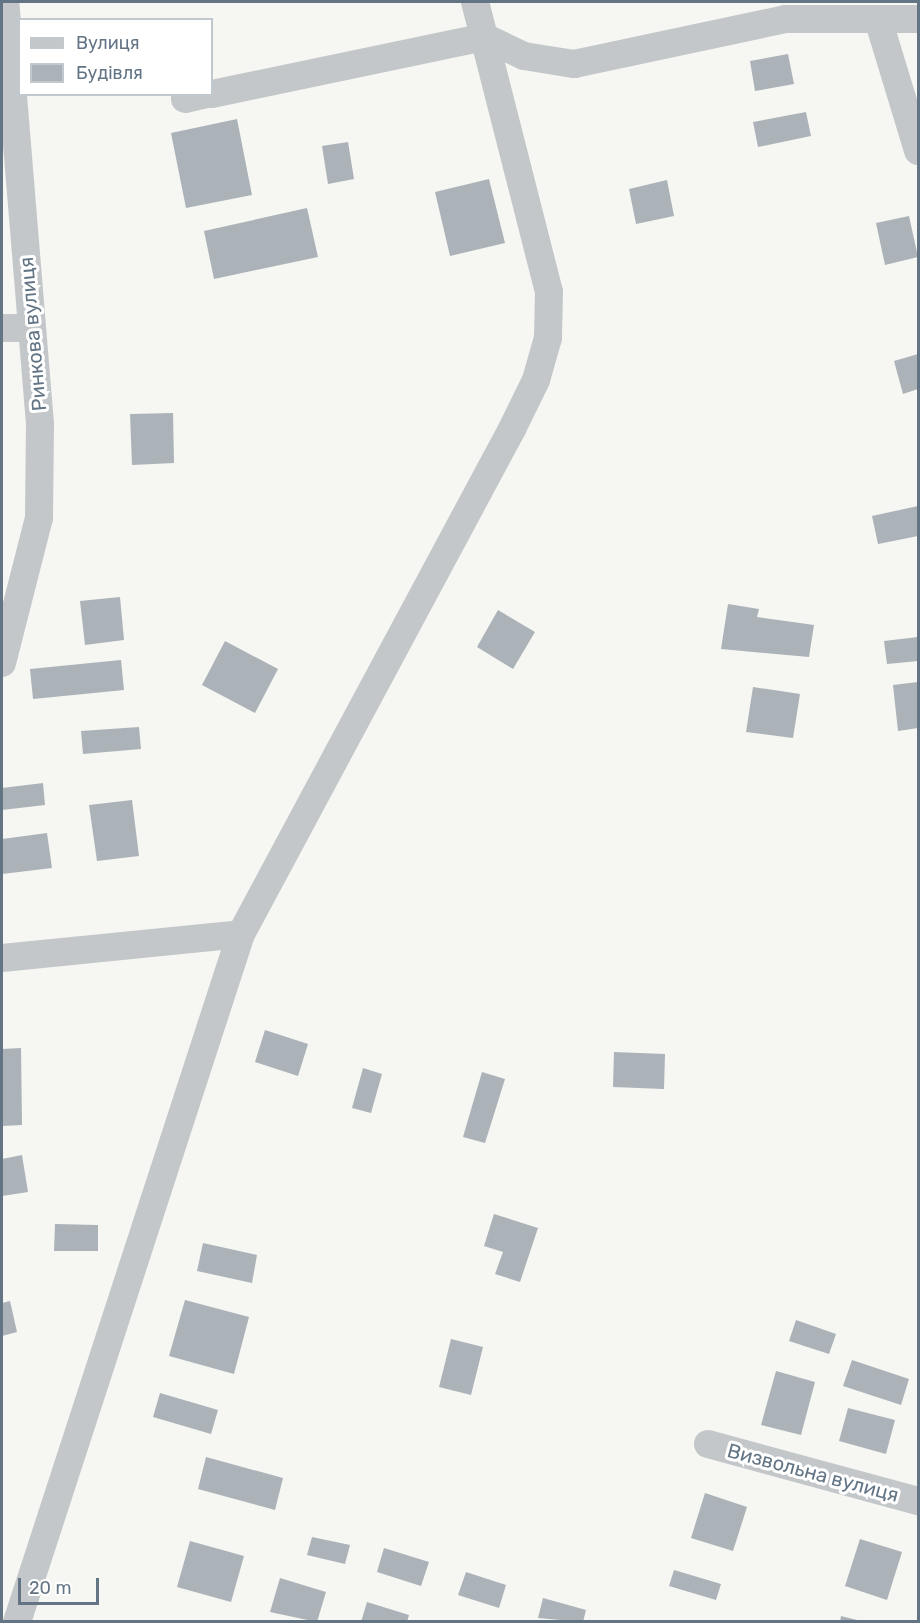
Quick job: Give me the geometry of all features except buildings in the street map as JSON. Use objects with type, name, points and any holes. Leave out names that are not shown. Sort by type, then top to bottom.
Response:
[{"type":"street","name":"Ринкова вулиця","points":[[2,663],[39,518],[40,424],[5,2]]},
{"type":"street","points":[[18,1622],[240,934],[512,429],[536,380],[548,338],[549,292],[475,2]]},
{"type":"street","points":[[213,93],[484,37],[524,56],[574,64],[785,19],[918,19]]},
{"type":"street","points":[[878,20],[918,151]]},
{"type":"street","points":[[2,328],[32,328]]},
{"type":"street","points":[[2,958],[240,934]]},
{"type":"street","name":"Визвольна вулиця","points":[[708,1444],[918,1501]]}]
